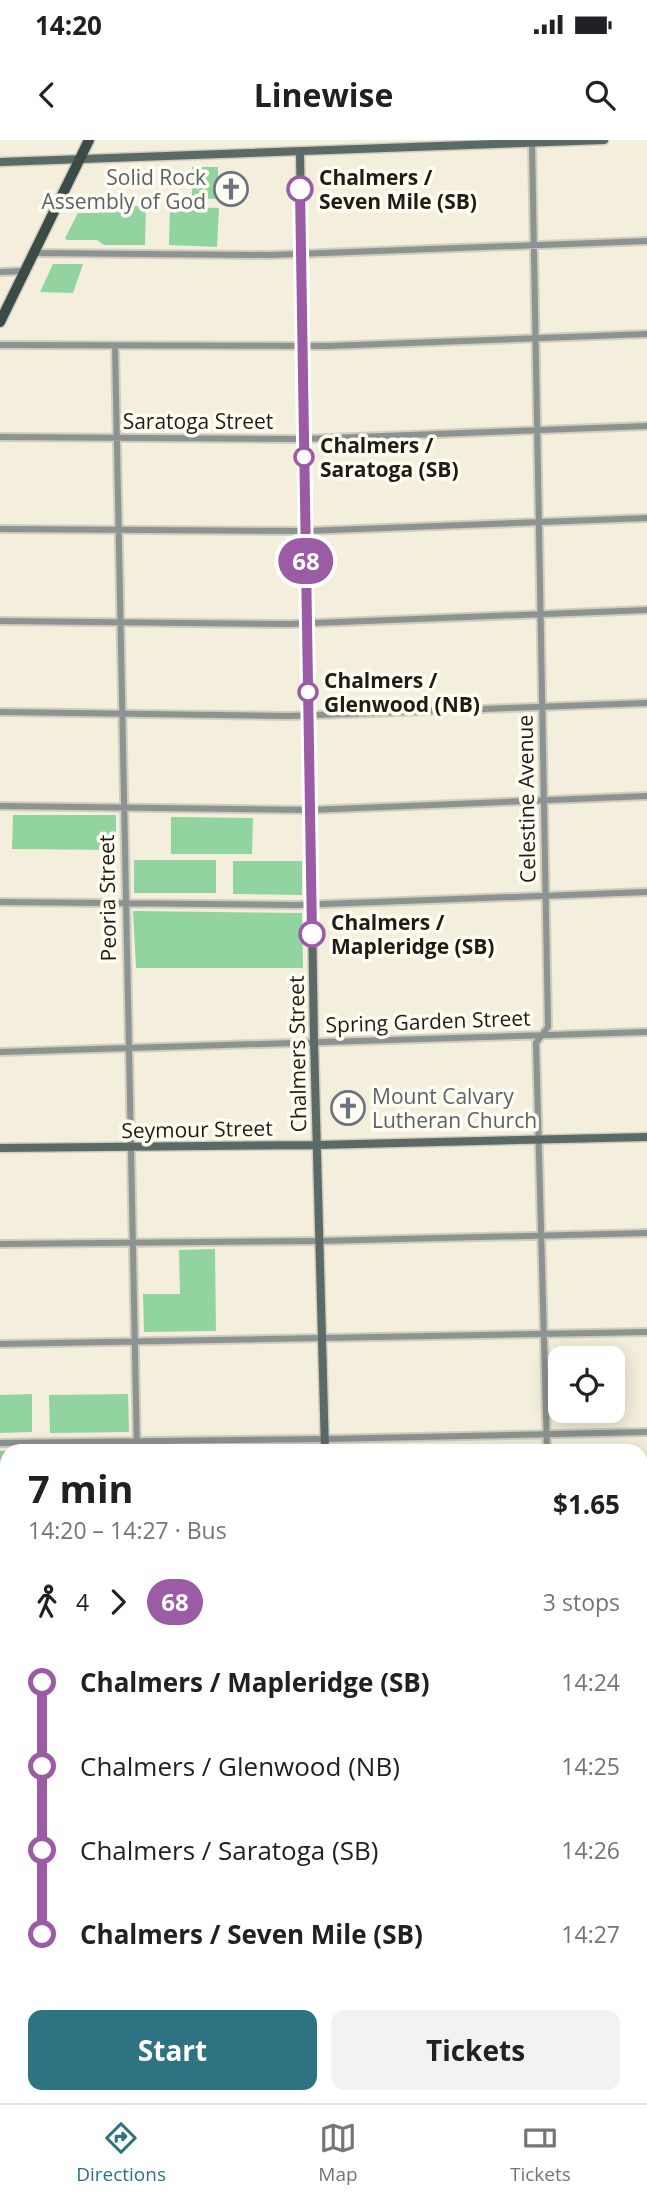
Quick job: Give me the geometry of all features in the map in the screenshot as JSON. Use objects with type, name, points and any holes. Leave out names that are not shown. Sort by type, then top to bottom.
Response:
[{"type":"main road","points":[[0,322],[89,140]]},
{"type":"street","points":[[0,162],[604,140]]},
{"type":"street","name":"Celestine Avenue","points":[[533,143],[548,1027],[536,1043],[547,1444]]},
{"type":"street","name":"Chalmers Street","points":[[300,152],[314,1041],[325,1444]]},
{"type":"street","points":[[34,253],[300,254],[647,241]]},
{"type":"street","points":[[0,272],[25,271]]},
{"type":"street","points":[[0,345],[302,346],[647,334]]},
{"type":"street","name":"Peoria Street","points":[[115,346],[124,903],[137,1442]]},
{"type":"street","name":"Saratoga Street","points":[[0,437],[303,439],[647,426]]},
{"type":"street","points":[[0,529],[305,531],[647,518]]},
{"type":"street","points":[[0,621],[307,623],[647,610]]},
{"type":"street","points":[[0,712],[308,715],[647,703]]},
{"type":"street","points":[[0,806],[310,810],[647,796]]},
{"type":"street","points":[[0,902],[312,905],[647,892]]},
{"type":"street","name":"Spring Garden Street","points":[[0,1052],[647,1031]]},
{"type":"street","name":"Seymour Street","points":[[0,1148],[317,1145],[647,1137]]},
{"type":"street","points":[[0,1244],[319,1241],[647,1233]]},
{"type":"street","points":[[0,1344],[647,1332]]},
{"type":"street","points":[[0,1443],[647,1432]]},
{"type":"green space","points":[[192,167],[218,167],[218,199],[192,198]]},
{"type":"green space","points":[[100,206],[146,206],[145,245],[104,245],[97,240],[65,238],[78,213],[100,213]]},
{"type":"green space","points":[[170,207],[219,208],[217,247],[169,245]]},
{"type":"green space","points":[[53,264],[83,264],[73,293],[40,292]]},
{"type":"green space","points":[[13,815],[116,815],[116,850],[12,849]]},
{"type":"green space","points":[[171,817],[253,818],[252,854],[171,854]]},
{"type":"green space","points":[[134,860],[216,860],[216,893],[134,893]]},
{"type":"green space","points":[[233,861],[302,861],[302,895],[233,894]]},
{"type":"green space","points":[[133,911],[302,913],[303,968],[136,968]]},
{"type":"green space","points":[[215,1249],[216,1331],[144,1332],[143,1294],[180,1294],[179,1250]]},
{"type":"green space","points":[[32,1394],[32,1432],[0,1433],[0,1395]]},
{"type":"green space","points":[[128,1394],[129,1432],[50,1433],[49,1395]]},
{"type":"bus line","name":"68","points":[[300,189],[312,934]]},
{"type":"place","name":"Solid Rock Assembly of God","points":[[231,189]]},
{"type":"place","name":"Chalmers / Seven Mile (SB)","points":[[300,189]]},
{"type":"place","name":"Chalmers / Saratoga (SB)","points":[[304,457]]},
{"type":"place","name":"Chalmers / Glenwood (NB)","points":[[308,692]]},
{"type":"place","name":"Chalmers / Mapleridge (SB)","points":[[312,934]]},
{"type":"place","name":"Mount Calvary Lutheran Church","points":[[348,1108]]}]
